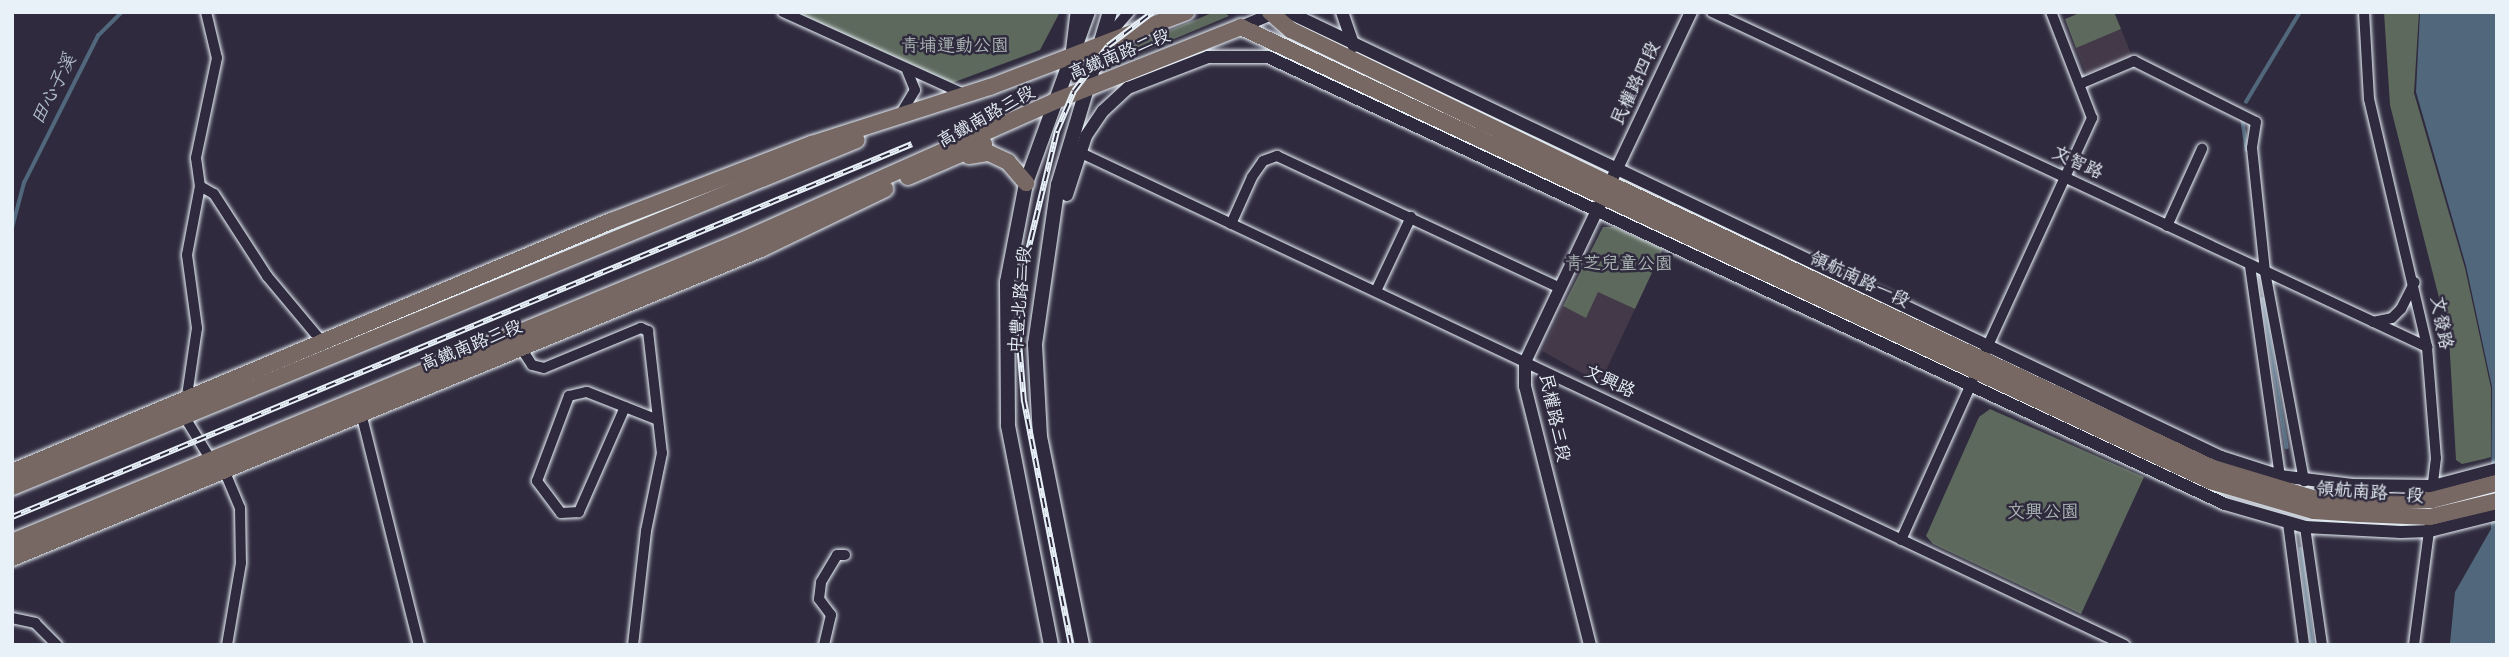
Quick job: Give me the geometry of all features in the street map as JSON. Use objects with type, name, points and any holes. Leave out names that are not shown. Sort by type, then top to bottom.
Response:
[{"type":"main road","name":"中豐北路二段","points":[[1051,645],[1008,425],[1007,282],[1026,183],[1088,12]]},
{"type":"main road","name":"中豐北路二段","points":[[1082,645],[1041,437],[1035,344],[1056,198],[1110,12]]},
{"type":"main road","name":"高鐵南路二段","points":[[1072,56],[1186,12]]},
{"type":"main road","name":"領航南路一段","points":[[1277,13],[1291,30],[1607,191]]},
{"type":"main road","name":"高鐵南路二段","points":[[1055,102],[1086,92],[1241,27]]},
{"type":"main road","name":"領航南路一段","points":[[1241,27],[1607,191],[1978,365],[2210,481],[2314,511],[2430,524],[2455,503],[2432,493],[2359,502],[2316,499],[2267,486],[2213,468],[1978,365]]},
{"type":"main road","name":"高鐵南路三段","points":[[12,472],[184,409],[966,95],[1072,56]]},
{"type":"main road","name":"高鐵南路三段","points":[[12,487],[323,343],[611,221],[900,115],[966,95]]},
{"type":"main road","name":"高鐵南路三段","points":[[12,558],[464,356],[827,205],[1055,102]]},
{"type":"main road","name":"高鐵南路三段","points":[[12,542],[361,413],[772,244],[913,175],[937,168],[1055,102]]},
{"type":"main road","points":[[913,175],[984,133]]},
{"type":"main road","points":[[937,168],[989,153],[1008,162],[1026,183]]},
{"type":"main road","points":[[418,304],[490,288]]},
{"type":"main road","points":[[464,356],[521,348]]},
{"type":"main road","points":[[2455,503],[2497,483]]},
{"type":"main road","points":[[2455,503],[2497,501]]},
{"type":"street","points":[[206,12],[216,58],[195,158],[200,186],[187,255],[197,328],[184,409],[240,508],[243,542],[227,645]]},
{"type":"street","points":[[783,12],[966,95]]},
{"type":"street","points":[[1072,56],[1077,12]]},
{"type":"street","name":"高鐵南路二段","points":[[1100,46],[1129,12]]},
{"type":"street","points":[[1342,12],[1354,46]]},
{"type":"street","name":"民權路四段","points":[[1607,191],[1691,12]]},
{"type":"street","name":"文智路","points":[[1712,12],[2427,347]]},
{"type":"street","points":[[1901,540],[2092,118],[2051,12]]},
{"type":"street","name":"文發路","points":[[2364,12],[2370,99],[2415,282],[2427,347],[2436,458],[2414,645]]},
{"type":"street","name":"高鐵南路二段","points":[[1241,27],[1277,13]]},
{"type":"street","name":"領航南路一段","points":[[1277,13],[1354,46],[1607,191]]},
{"type":"street","points":[[1290,50],[1335,87]]},
{"type":"street","name":"高鐵南路二段","points":[[1067,195],[1079,152],[1103,111],[1128,88],[1208,57],[1268,57],[1335,87]]},
{"type":"street","points":[[2080,83],[2134,61],[2256,121],[2252,149],[2265,272],[2304,481]]},
{"type":"street","points":[[900,115],[915,90],[907,70]]},
{"type":"street","name":"領航南路一段","points":[[1335,87],[1607,191],[1978,365],[2221,457],[2304,481],[2432,493]]},
{"type":"street","points":[[2167,226],[2203,149]]},
{"type":"street","name":"文興路","points":[[1079,152],[2125,645]]},
{"type":"street","points":[[1231,224],[1252,177],[1263,161],[1277,156],[1560,288]]},
{"type":"street","points":[[200,186],[214,194],[267,276],[323,343]]},
{"type":"street","name":"民權路三段","points":[[1590,645],[1525,386],[1525,362],[1607,191]]},
{"type":"street","points":[[1376,291],[1410,217]]},
{"type":"street","points":[[2250,266],[2280,476]]},
{"type":"street","points":[[2373,322],[2392,318],[2401,309],[2415,282]]},
{"type":"street","points":[[521,348],[532,365],[544,368],[640,328],[648,331],[662,453],[646,531],[633,645]]},
{"type":"street","name":"領航南路一段","points":[[1978,365],[2203,495],[2305,527],[2430,524]]},
{"type":"street","points":[[625,407],[579,512],[561,513],[537,481],[562,405],[582,390],[658,420]]},
{"type":"street","points":[[361,413],[419,645]]},
{"type":"street","points":[[2455,503],[2497,469]]},
{"type":"street","points":[[2455,503],[2497,514]]},
{"type":"street","points":[[2288,523],[2304,645]]},
{"type":"street","points":[[2305,527],[2322,645]]},
{"type":"street","points":[[824,645],[831,615],[820,599],[821,582],[837,555],[845,555]]},
{"type":"street","points":[[12,618],[35,623],[57,645]]},
{"type":"shaded area","points":[[2121,29],[2132,56],[2086,74],[2076,47]]},
{"type":"shaded area","points":[[1598,291],[1635,309],[1600,383],[1542,351],[1563,306],[1586,317]]},
{"type":"green space","name":"青埔運動公園","points":[[793,12],[1060,12],[1040,50],[952,83]]},
{"type":"green space","points":[[1224,12],[1229,16],[1102,69],[1102,58],[1212,13]]},
{"type":"green space","points":[[2082,12],[2114,12],[2121,29],[2076,48],[2065,19]]},
{"type":"green space","points":[[2384,12],[2419,12],[2414,93],[2465,268],[2491,388],[2491,457],[2462,464],[2456,460],[2449,337],[2390,105]]},
{"type":"green space","name":"青芝兒童公園","points":[[1603,227],[1614,227],[1663,249],[1635,309],[1598,292],[1586,318],[1563,306]]},
{"type":"green space","name":"文興公園","points":[[1990,409],[2144,477],[2081,614],[1933,544],[1926,536],[1979,417]]},
{"type":"water","points":[[2420,12],[2497,12],[2497,645],[2450,643],[2455,592],[2491,529],[2492,387],[2466,266],[2416,92]]},
{"type":"waterway","name":"田心子溪","points":[[12,228],[24,183],[98,36],[122,12]]},
{"type":"waterway","points":[[2246,102],[2300,12]]},
{"type":"waterway","points":[[2243,121],[2247,150]]},
{"type":"waterway","points":[[2263,299],[2287,447]]},
{"type":"waterway","points":[[2301,549],[2313,645]]},
{"type":"railway","points":[[1071,645],[1024,402],[1019,343],[1026,259],[1057,131],[1074,91],[1108,46],[1153,12]]},
{"type":"railway","points":[[12,517],[912,144]]}]
